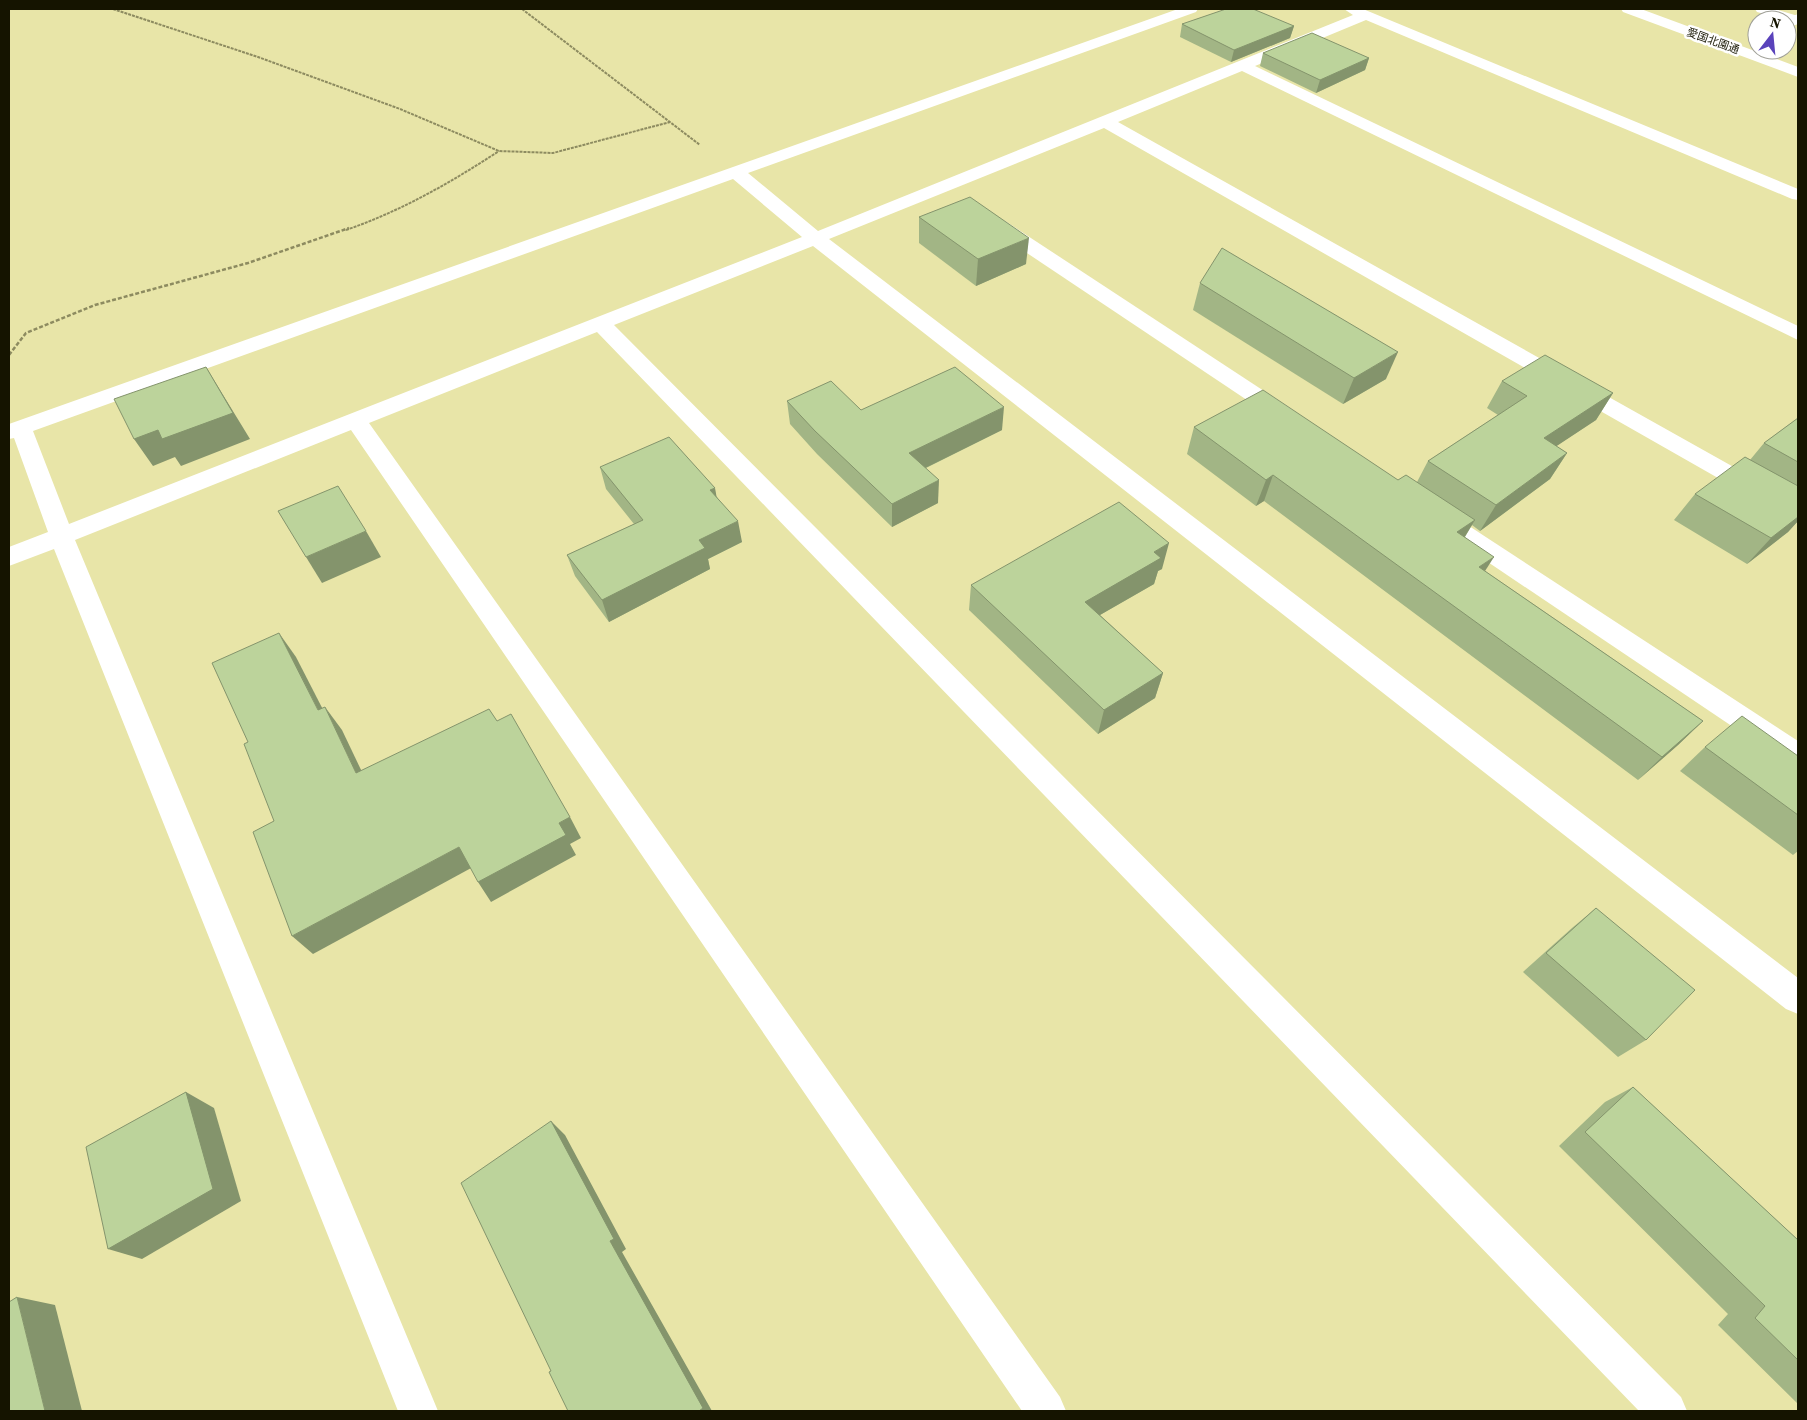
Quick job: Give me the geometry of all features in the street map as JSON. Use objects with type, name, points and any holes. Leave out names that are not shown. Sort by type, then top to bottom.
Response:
[{"type":"street","points":[[418,1411],[62,536],[15,430],[1192,9]]},
{"type":"street","name":"愛国北園通","points":[[1628,9],[1798,72]]},
{"type":"street","points":[[9,557],[356,422],[814,237],[1106,122],[1244,66],[1359,12],[1798,195]]},
{"type":"street","points":[[1738,50],[1747,45]]},
{"type":"street","points":[[1244,66],[1798,334]]},
{"type":"street","points":[[1106,122],[1798,513]]},
{"type":"street","points":[[737,173],[814,237],[1798,998]]},
{"type":"street","points":[[942,188],[1300,425]]},
{"type":"street","points":[[600,323],[1667,1411]]},
{"type":"street","points":[[356,422],[1046,1411]]},
{"type":"street","points":[[1416,502],[1798,756]]},
{"type":"path","points":[[113,9],[266,60],[400,109],[499,150],[553,153],[670,122]]},
{"type":"path","points":[[522,9],[737,173]]},
{"type":"path","points":[[9,355],[26,333],[95,305],[248,263],[374,220],[447,185],[499,150]]},
{"type":"building","points":[[1226,9],[1253,9],[1294,26],[1234,50],[1182,24]]},
{"type":"building","points":[[1312,33],[1369,58],[1320,80],[1263,53]]},
{"type":"building","points":[[970,197],[1029,238],[978,259],[919,217]]},
{"type":"building","points":[[1222,248],[1398,352],[1354,378],[1200,283]]},
{"type":"building","points":[[1545,355],[1613,393],[1544,438],[1567,453],[1496,505],[1428,461],[1527,396],[1502,381]]},
{"type":"building","points":[[206,367],[233,413],[162,439],[158,430],[134,439],[114,399]]},
{"type":"building","points":[[955,367],[1004,407],[909,453],[939,480],[892,504],[815,431],[787,401],[831,381],[861,410]]},
{"type":"building","points":[[1263,390],[1398,480],[1406,475],[1475,520],[1457,532],[1494,557],[1479,567],[1703,721],[1662,757],[1273,475],[1266,480],[1194,427]]},
{"type":"building","points":[[1798,418],[1798,462],[1764,443]]},
{"type":"building","points":[[669,437],[715,488],[710,490],[738,521],[699,540],[705,548],[602,600],[567,555],[643,520],[600,467]]},
{"type":"building","points":[[1745,457],[1798,486],[1798,517],[1771,538],[1695,494]]},
{"type":"building","points":[[338,486],[366,531],[306,557],[278,511]]},
{"type":"building","points":[[1119,502],[1169,543],[1154,552],[1161,558],[1085,602],[1163,673],[1104,710],[971,585]]},
{"type":"building","points":[[279,633],[318,710],[325,707],[356,773],[489,709],[497,721],[511,714],[570,817],[559,823],[566,835],[478,882],[459,847],[292,936],[253,832],[274,821],[244,744],[248,742],[212,663]]},
{"type":"building","points":[[1742,716],[1798,756],[1798,815],[1705,747]]},
{"type":"building","points":[[1596,908],[1695,990],[1646,1040],[1546,953]]},
{"type":"building","points":[[1633,1087],[1798,1240],[1798,1360],[1755,1318],[1765,1306],[1585,1132]]},
{"type":"building","points":[[186,1092],[213,1189],[108,1249],[86,1147]]},
{"type":"building","points":[[551,1121],[614,1239],[610,1241],[703,1408],[699,1411],[568,1411],[549,1372],[551,1371],[461,1183]]},
{"type":"building","points":[[17,1297],[45,1411],[9,1411],[9,1302]]}]
